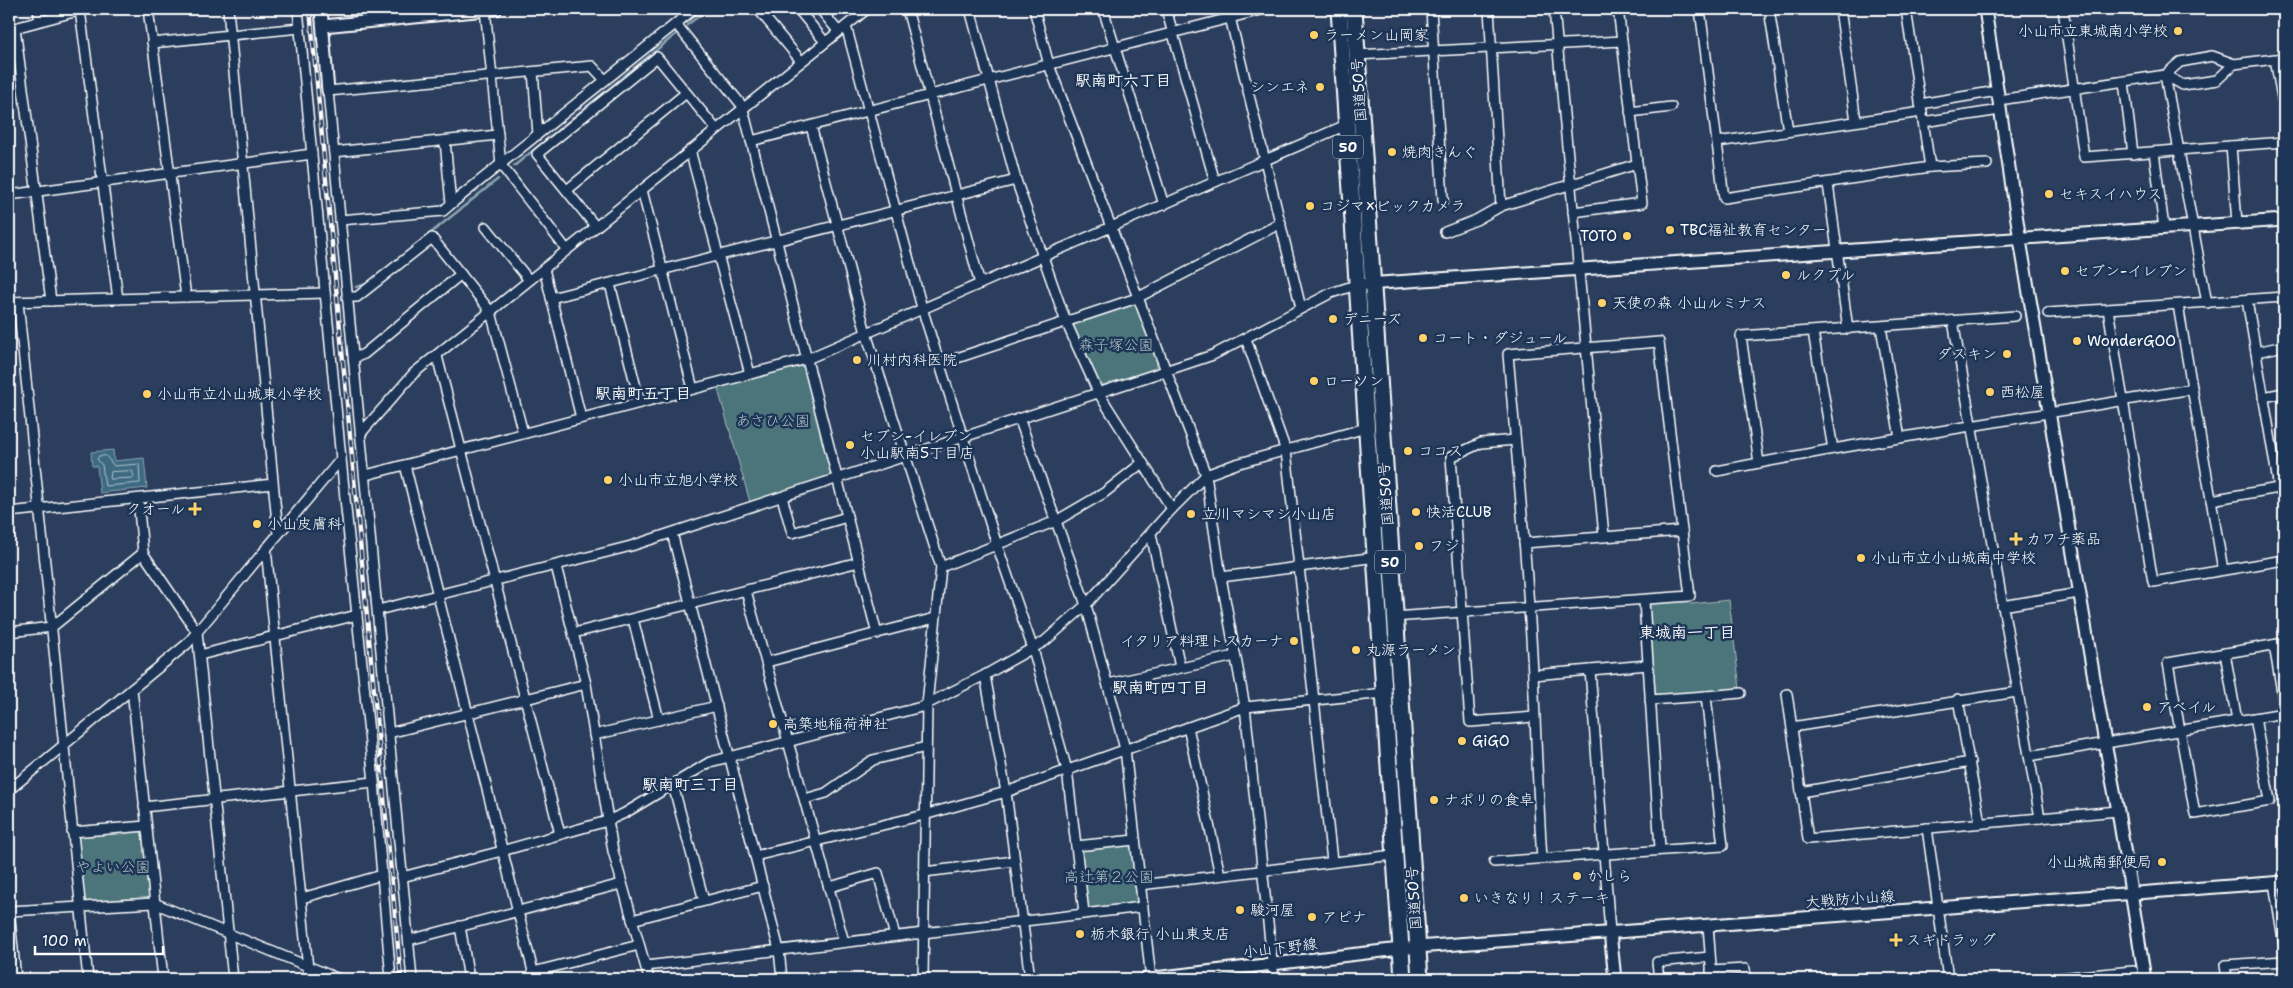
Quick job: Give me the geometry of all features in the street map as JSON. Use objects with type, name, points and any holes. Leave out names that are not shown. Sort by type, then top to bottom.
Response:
[{"type":"highway","name":"国道50号","points":[[1339,9],[1356,285],[1377,557],[1403,979]]},
{"type":"highway","name":"国道50号","points":[[1354,9],[1393,617],[1420,979]]},
{"type":"street","points":[[38,9],[40,21]]},
{"type":"street","points":[[51,301],[12,29],[82,9],[118,299]]},
{"type":"street","points":[[148,9],[186,297]]},
{"type":"street","points":[[228,9],[278,533]]},
{"type":"street","points":[[298,9],[340,459],[374,782],[391,979]]},
{"type":"street","points":[[321,9],[412,979]]},
{"type":"street","points":[[323,26],[488,9],[491,76],[501,165],[567,250]]},
{"type":"street","points":[[340,220],[443,211],[694,9]]},
{"type":"street","points":[[758,9],[801,61]]},
{"type":"street","points":[[798,9],[825,42]]},
{"type":"street","points":[[820,9],[842,28],[868,111],[939,364],[997,545],[1033,649],[1067,770],[1084,913]]},
{"type":"street","points":[[362,432],[414,373],[438,356],[529,280],[867,9]]},
{"type":"street","points":[[907,9],[980,284]]},
{"type":"street","points":[[970,9],[1016,180],[1066,322],[1098,392],[1172,509]]},
{"type":"street","points":[[1034,9],[1049,65],[1206,475],[1221,576],[1245,708],[1274,979]]},
{"type":"street","points":[[1103,9],[1164,205]]},
{"type":"street","points":[[1166,9],[1215,182]]},
{"type":"street","points":[[751,142],[1172,34],[1229,13],[1265,9]]},
{"type":"street","points":[[1431,9],[1442,200]]},
{"type":"street","points":[[1489,9],[1502,206]]},
{"type":"street","points":[[1554,9],[1604,536]]},
{"type":"street","points":[[1573,212],[1642,203],[1618,9]]},
{"type":"street","points":[[1700,9],[1724,198],[1828,184],[1930,167],[1987,164]]},
{"type":"street","points":[[1769,9],[1788,131]]},
{"type":"street","points":[[1840,9],[1856,121]]},
{"type":"street","points":[[1906,9],[1930,167]]},
{"type":"street","points":[[1985,9],[2020,240],[2145,979]]},
{"type":"street","points":[[2063,9],[2084,157],[2284,142]]},
{"type":"street","points":[[1229,13],[1301,308]]},
{"type":"street","points":[[676,24],[743,108],[877,634]]},
{"type":"street","points":[[152,43],[300,28]]},
{"type":"street","points":[[1356,55],[1622,41]]},
{"type":"street","points":[[1717,142],[1856,121],[1921,108],[1999,101],[2165,75],[2180,62],[2212,56],[2234,64],[2275,59],[2284,109]]},
{"type":"street","points":[[596,226],[537,154],[657,57],[716,129]]},
{"type":"street","points":[[2165,75],[2183,85],[2217,80],[2234,64]]},
{"type":"street","points":[[328,91],[592,66],[605,80]]},
{"type":"street","points":[[533,72],[538,134]]},
{"type":"street","points":[[2165,75],[2208,303]]},
{"type":"street","points":[[2124,82],[2133,154]]},
{"type":"street","points":[[567,190],[686,93]]},
{"type":"street","points":[[1923,122],[1999,101]]},
{"type":"street","points":[[1630,112],[1671,107]]},
{"type":"street","points":[[811,126],[866,333],[941,567],[927,704],[923,979]]},
{"type":"street","points":[[366,475],[807,358],[1346,126]]},
{"type":"street","points":[[334,152],[498,135]]},
{"type":"street","points":[[445,142],[452,204]]},
{"type":"street","points":[[2231,146],[2237,223]]},
{"type":"street","points":[[690,150],[750,374]]},
{"type":"street","points":[[2154,152],[2164,228]]},
{"type":"street","points":[[9,195],[312,154]]},
{"type":"street","points":[[1445,232],[1476,220],[1502,206],[1637,164]]},
{"type":"street","points":[[551,298],[1016,180]]},
{"type":"street","points":[[1828,184],[1848,329]]},
{"type":"street","points":[[642,190],[692,389]]},
{"type":"street","points":[[378,610],[496,579],[556,566],[672,533],[1165,371],[1213,355],[1331,293],[1356,285],[2020,240],[2284,220]]},
{"type":"street","points":[[939,364],[1137,298],[1281,223]]},
{"type":"street","points":[[486,228],[529,280]]},
{"type":"street","points":[[347,297],[357,297],[432,238],[491,312],[523,433]]},
{"type":"street","points":[[544,269],[581,418]]},
{"type":"street","points":[[354,358],[364,354],[461,274]]},
{"type":"street","points":[[610,284],[640,403]]},
{"type":"street","points":[[88,979],[39,509],[13,302],[325,293]]},
{"type":"street","points":[[2048,313],[2284,297]]},
{"type":"street","points":[[2211,500],[2282,488],[2247,300]]},
{"type":"street","points":[[2178,305],[2223,570]]},
{"type":"street","points":[[2108,309],[2153,582],[2284,560]]},
{"type":"street","points":[[1759,463],[1741,336],[2015,316]]},
{"type":"street","points":[[1953,321],[2016,692],[2040,818]]},
{"type":"street","points":[[1881,327],[1900,438]]},
{"type":"street","points":[[1813,332],[1833,449]]},
{"type":"street","points":[[1246,339],[1286,451],[1332,861]]},
{"type":"street","points":[[1393,617],[1529,609],[1690,596],[1659,342],[1508,354],[1529,609],[1542,859]]},
{"type":"street","points":[[2256,352],[2284,346]]},
{"type":"street","points":[[438,356],[560,834]]},
{"type":"street","points":[[1717,472],[1833,449],[2192,388]]},
{"type":"street","points":[[2264,397],[2284,393]]},
{"type":"street","points":[[1019,418],[1086,605],[1125,749],[1151,979]]},
{"type":"street","points":[[402,877],[607,821],[625,814],[710,762],[927,704],[1045,641],[1086,605],[1172,509],[1206,475],[1236,464],[1366,428]]},
{"type":"street","points":[[1515,440],[1480,443],[1451,457],[1470,722],[1534,717]]},
{"type":"street","points":[[9,790],[187,644],[340,459]]},
{"type":"street","points":[[941,567],[1056,521],[1104,493],[1142,463]]},
{"type":"street","points":[[404,465],[534,976],[639,945]]},
{"type":"street","points":[[9,512],[273,484]]},
{"type":"street","points":[[782,497],[792,533],[847,517]]},
{"type":"street","points":[[138,499],[143,553],[198,632],[234,979]]},
{"type":"street","points":[[1524,544],[1682,531]]},
{"type":"street","points":[[672,533],[756,856],[779,950],[782,979]]},
{"type":"street","points":[[1151,534],[1180,667]]},
{"type":"street","points":[[266,548],[309,979]]},
{"type":"street","points":[[9,632],[52,628],[143,553]]},
{"type":"street","points":[[1221,576],[1377,557]]},
{"type":"street","points":[[574,632],[692,605],[859,562]]},
{"type":"street","points":[[556,566],[586,684],[607,821],[621,884],[649,979]]},
{"type":"street","points":[[746,591],[844,942]]},
{"type":"street","points":[[2002,606],[2079,593]]},
{"type":"street","points":[[1644,600],[1660,849]]},
{"type":"street","points":[[200,655],[357,615]]},
{"type":"street","points":[[767,662],[935,618]]},
{"type":"street","points":[[633,619],[659,720]]},
{"type":"street","points":[[2255,718],[2270,801],[2195,814],[2168,664],[2284,643]]},
{"type":"street","points":[[2274,645],[2284,704]]},
{"type":"street","points":[[2225,653],[2237,721]]},
{"type":"street","points":[[1108,684],[1235,656]]},
{"type":"street","points":[[1533,675],[1648,665]]},
{"type":"street","points":[[1590,670],[1603,854],[1616,979]]},
{"type":"street","points":[[984,675],[1006,792],[1030,979]]},
{"type":"street","points":[[389,733],[586,684]]},
{"type":"street","points":[[132,689],[162,979]]},
{"type":"street","points":[[1792,727],[2016,692]]},
{"type":"street","points":[[756,856],[924,815],[1006,792],[1245,708],[1385,693]]},
{"type":"street","points":[[1650,700],[1741,693]]},
{"type":"street","points":[[1787,694],[1808,839],[2118,811]]},
{"type":"street","points":[[1494,862],[1723,846],[1706,696]]},
{"type":"street","points":[[1958,700],[1980,823]]},
{"type":"street","points":[[594,735],[717,706]]},
{"type":"street","points":[[2028,756],[2284,713]]},
{"type":"street","points":[[1188,727],[1220,875]]},
{"type":"street","points":[[805,798],[826,793],[873,760],[926,747]]},
{"type":"street","points":[[1801,792],[1970,762]]},
{"type":"street","points":[[144,807],[374,782]]},
{"type":"street","points":[[673,785],[704,901]]},
{"type":"street","points":[[72,832],[146,826]]},
{"type":"street","points":[[1927,828],[1948,979]]},
{"type":"street","points":[[1076,846],[1135,840]]},
{"type":"street","points":[[1140,885],[1262,869],[1394,855]]},
{"type":"street","points":[[924,872],[1015,861]]},
{"type":"street","points":[[830,887],[878,873],[896,936]]},
{"type":"street","points":[[302,898],[382,875]]},
{"type":"street","points":[[2279,883],[2284,945]]},
{"type":"street","name":"大戦防小山線","points":[[1418,947],[2279,883]]},
{"type":"street","points":[[409,940],[621,884]]},
{"type":"street","points":[[632,920],[763,886]]},
{"type":"street","points":[[16,979],[9,910],[154,903],[339,979]]},
{"type":"street","points":[[646,966],[1142,907]]},
{"type":"street","points":[[1708,925],[1712,975],[1745,969],[1746,979]]},
{"type":"street","points":[[460,926],[469,979]]},
{"type":"street","name":"小山下野線","points":[[1146,979],[1418,947]]},
{"type":"street","points":[[1659,979],[1657,962],[1710,957]]},
{"type":"street","points":[[2227,979],[2225,965],[2284,961]]},
{"type":"street","points":[[2048,979],[2133,971]]},
{"type":"green space","name":"森子塚公園","points":[[1132,303],[1136,305],[1157,362],[1155,369],[1104,385],[1098,382],[1073,327],[1074,324]]},
{"type":"green space","name":"あさひ公園","points":[[799,364],[805,368],[831,472],[827,477],[750,502],[717,386]]},
{"type":"green space","points":[[1688,600],[1691,604],[1729,600],[1740,689],[1655,696],[1648,604]]},
{"type":"green space","name":"やよい公園","points":[[143,827],[151,901],[83,904],[75,832]]},
{"type":"green space","name":"高辻第２公園","points":[[1134,842],[1141,906],[1085,912],[1078,848]]},
{"type":"water","points":[[113,450],[114,461],[144,458],[147,488],[100,493],[97,466],[92,466],[91,452]]},
{"type":"waterway","points":[[687,25],[708,9]]},
{"type":"waterway","points":[[514,166],[676,34]]},
{"type":"waterway","points":[[391,265],[498,179]]},
{"type":"waterway","points":[[356,287],[367,284]]},
{"type":"railway","points":[[310,9],[401,979]]},
{"type":"place","name":"小山市立東城南小学校","points":[[2178,31]]},
{"type":"place","name":"ラーメン山岡家","points":[[1314,35]]},
{"type":"place","name":"シンエネ","points":[[1320,87]]},
{"type":"place","name":"焼肉きんぐ","points":[[1392,152]]},
{"type":"place","name":"セキスイハウス","points":[[2049,194]]},
{"type":"place","name":"コジマ×ビックカメラ","points":[[1310,206]]},
{"type":"place","name":"TBC福祉教育センター","points":[[1670,230]]},
{"type":"place","name":"TOTO","points":[[1627,236]]},
{"type":"place","name":"セブン-イレブン","points":[[2065,271]]},
{"type":"place","name":"ルクプル","points":[[1786,275]]},
{"type":"place","name":"天使の森 小山ルミナス","points":[[1602,303]]},
{"type":"place","name":"デニーズ","points":[[1333,319]]},
{"type":"place","name":"コート・ダジュール","points":[[1423,338]]},
{"type":"place","name":"WonderGOO","points":[[2077,341]]},
{"type":"place","name":"ダスキン","points":[[2007,354]]},
{"type":"place","name":"川村内科医院","points":[[857,360]]},
{"type":"place","name":"ローソン","points":[[1314,381]]},
{"type":"place","name":"西松屋","points":[[1990,392]]},
{"type":"place","name":"小山市立小山城東小学校","points":[[147,394]]},
{"type":"place","name":"セブン-イレブン 小山駅南5丁目店","points":[[850,445]]},
{"type":"place","name":"ココス","points":[[1408,451]]},
{"type":"place","name":"小山市立旭小学校","points":[[608,480]]},
{"type":"place","name":"クオール","points":[[195,509]]},
{"type":"place","name":"快活CLUB","points":[[1416,512]]},
{"type":"place","name":"立川マシマシ小山店","points":[[1191,514]]},
{"type":"place","name":"小山皮膚科","points":[[257,524]]},
{"type":"place","name":"カワチ薬品","points":[[2016,539]]},
{"type":"place","name":"フジ","points":[[1419,546]]},
{"type":"place","name":"小山市立小山城南中学校","points":[[1861,558]]},
{"type":"place","name":"イタリア料理トスカーナ","points":[[1294,641]]},
{"type":"place","name":"丸源ラーメン","points":[[1356,650]]},
{"type":"place","name":"アベイル","points":[[2147,707]]},
{"type":"place","name":"高築地稲荷神社","points":[[773,724]]},
{"type":"place","name":"GiGO","points":[[1462,741]]},
{"type":"place","name":"ナポリの食卓","points":[[1434,800]]},
{"type":"place","name":"小山城南郵便局","points":[[2162,862]]},
{"type":"place","name":"かしら","points":[[1577,876]]},
{"type":"place","name":"いきなり！ステーキ","points":[[1464,898]]},
{"type":"place","name":"駿河屋","points":[[1240,910]]},
{"type":"place","name":"アピナ","points":[[1312,917]]},
{"type":"place","name":"栃木銀行 小山東支店","points":[[1080,934]]},
{"type":"place","name":"スギドラッグ","points":[[1896,940]]},
{"type":"district","name":"駅南町六丁目","points":[[1123,80]]},
{"type":"district","name":"駅南町五丁目","points":[[643,393]]},
{"type":"district","name":"東城南一丁目","points":[[1687,632]]},
{"type":"district","name":"駅南町四丁目","points":[[1160,687]]},
{"type":"district","name":"駅南町三丁目","points":[[690,784]]}]
